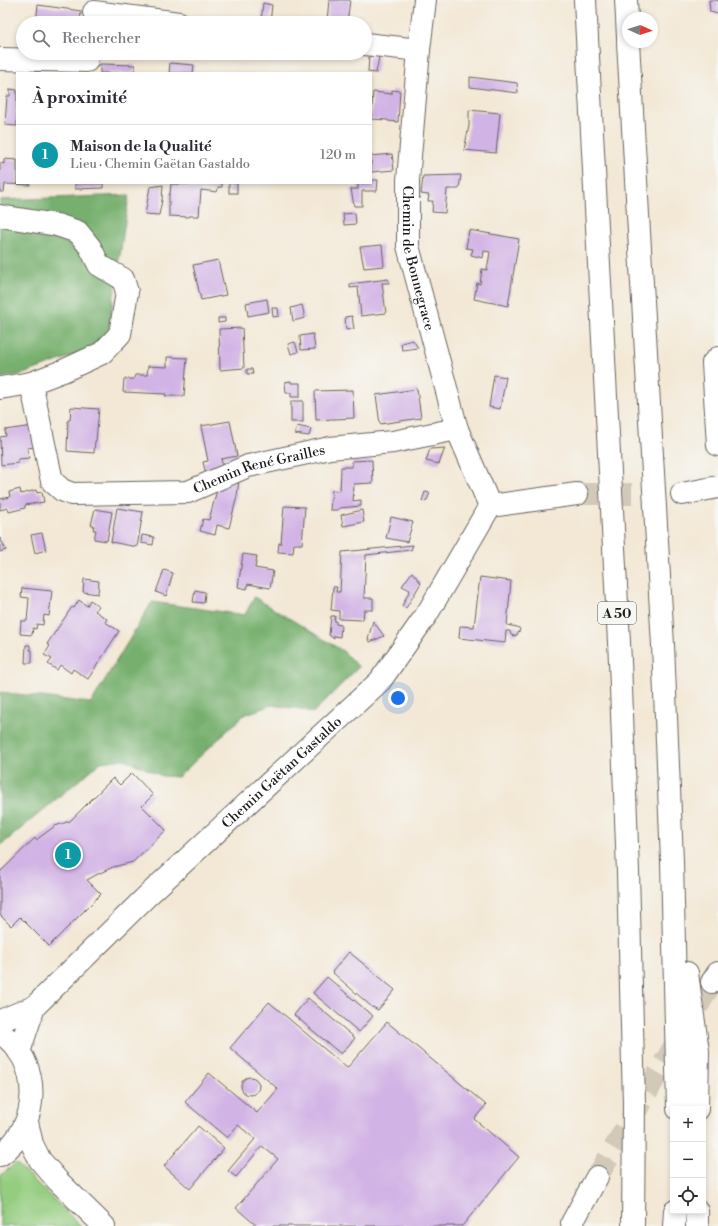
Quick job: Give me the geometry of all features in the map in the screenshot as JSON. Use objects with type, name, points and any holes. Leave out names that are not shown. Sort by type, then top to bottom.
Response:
[{"type":"main road","name":"Chemin de Bonnegrace","points":[[425,0],[419,50],[408,180],[408,246],[457,429],[490,506]]},
{"type":"main road","name":"A 50","points":[[585,0],[620,661],[628,872],[634,1103],[633,1226]]},
{"type":"main road","points":[[626,0],[627,12]]},
{"type":"main road","points":[[94,12],[125,16]]},
{"type":"main road","points":[[372,45],[419,50]]},
{"type":"main road","points":[[628,48],[663,645],[672,861],[678,1106]]},
{"type":"main road","points":[[0,59],[16,59]]},
{"type":"main road","points":[[44,60],[87,60]]},
{"type":"main road","points":[[0,216],[57,225],[78,232],[90,247],[99,265],[123,279],[126,292],[120,334],[102,353],[63,371],[31,383],[0,388]]},
{"type":"main road","points":[[718,358],[713,363],[718,444]]},
{"type":"main road","name":"Chemin René Grailles","points":[[31,383],[52,481],[62,490],[72,494],[188,492],[248,466],[330,448],[393,442],[457,429]]},
{"type":"main road","points":[[682,494],[718,487]]},
{"type":"main road","points":[[490,506],[577,494]]},
{"type":"main road","name":"Chemin Gaëtan Gastaldo","points":[[0,1021],[34,1007],[147,896],[380,681],[427,614],[490,506]]},
{"type":"main road","points":[[672,861],[698,1051],[697,1106]]},
{"type":"main road","name":"Chemin Gaëtan Gastaldo","points":[[19,1052],[34,1007]]},
{"type":"main road","points":[[0,1033],[6,1037],[19,1052],[28,1068],[32,1086],[31,1104],[27,1122],[7,1151],[0,1155]]},
{"type":"main road","points":[[27,1122],[32,1144],[40,1160],[58,1181],[104,1226]]},
{"type":"main road","points":[[572,1223],[597,1177]]},
{"type":"main road","points":[[674,1226],[675,1214]]},
{"type":"main road","points":[[697,1214],[697,1226]]},
{"type":"green space","points":[[129,195],[108,334],[83,352],[23,374],[0,378],[0,200]]},
{"type":"green space","points":[[254,597],[343,651],[359,667],[313,713],[301,709],[271,705],[244,715],[178,777],[162,776],[124,759],[101,762],[0,846],[0,692],[91,703],[152,602],[245,615]]},
{"type":"green space","points":[[16,1163],[81,1226],[0,1226],[0,1176]]},
{"type":"building","points":[[329,0],[350,0],[348,16],[327,16]]},
{"type":"building","points":[[709,0],[718,0],[718,14],[710,12]]},
{"type":"building","points":[[263,3],[272,5],[271,16],[262,16]]},
{"type":"building","points":[[38,5],[81,11],[81,16],[37,16]]},
{"type":"building","points":[[372,56],[379,57],[376,73],[368,72],[369,60],[372,60]]},
{"type":"building","points":[[170,63],[194,65],[193,72],[169,72]]},
{"type":"building","points":[[100,64],[135,65],[134,72],[100,72]]},
{"type":"building","points":[[24,71],[40,71],[40,72]]},
{"type":"building","points":[[470,77],[517,83],[518,93],[470,87]]},
{"type":"building","points":[[10,89],[16,90],[16,126],[5,125],[7,96],[10,96]]},
{"type":"building","points":[[392,90],[400,91],[398,122],[372,119],[373,92],[392,94]]},
{"type":"building","points":[[469,110],[500,113],[496,153],[464,150],[469,126]]},
{"type":"building","points":[[392,154],[394,170],[372,172],[372,156]]},
{"type":"building","points":[[4,159],[16,160],[16,184],[30,185],[5,184],[4,192],[0,192],[0,163],[4,164]]},
{"type":"building","points":[[461,175],[459,189],[447,189],[445,213],[432,212],[433,201],[428,201],[429,195],[421,194],[423,176]]},
{"type":"building","points":[[372,180],[378,180],[377,191],[362,191],[362,206],[354,206],[351,189],[358,189],[358,184],[372,184]]},
{"type":"building","points":[[75,184],[103,184],[103,188],[75,189]]},
{"type":"building","points":[[171,184],[222,184],[222,187],[218,187],[217,192],[201,190],[199,216],[169,216],[169,194]]},
{"type":"building","points":[[229,184],[237,184],[237,193],[229,193]]},
{"type":"building","points":[[163,185],[159,215],[145,214],[150,187]]},
{"type":"building","points":[[355,213],[356,224],[344,225],[343,214]]},
{"type":"building","points":[[469,230],[519,239],[508,306],[474,299],[477,283],[480,284],[482,269],[487,270],[490,252],[484,251],[483,258],[471,255],[473,249],[466,248]]},
{"type":"building","points":[[382,245],[384,266],[364,268],[360,247]]},
{"type":"building","points":[[218,260],[226,295],[201,300],[193,265]]},
{"type":"building","points":[[388,279],[389,283],[382,283],[386,313],[361,316],[358,287],[350,288],[350,284]]},
{"type":"building","points":[[267,299],[269,312],[248,316],[246,303]]},
{"type":"building","points":[[302,305],[305,318],[293,321],[291,308]]},
{"type":"building","points":[[272,308],[278,308],[279,316],[273,317]]},
{"type":"building","points":[[352,316],[354,329],[346,330],[345,317]]},
{"type":"building","points":[[218,318],[225,318],[225,322],[218,323]]},
{"type":"building","points":[[242,328],[244,368],[220,370],[219,329]]},
{"type":"building","points":[[313,334],[315,349],[301,350],[300,336]]},
{"type":"building","points":[[413,340],[418,348],[402,350],[401,343]]},
{"type":"building","points":[[295,342],[298,352],[291,354],[288,344]]},
{"type":"building","points":[[167,357],[187,358],[184,396],[165,396],[166,394],[123,392],[124,379],[134,379],[135,375],[147,375],[148,366],[167,367]]},
{"type":"building","points":[[247,369],[252,369],[253,374],[247,374]]},
{"type":"building","points":[[494,375],[506,377],[500,409],[489,407]]},
{"type":"building","points":[[291,381],[291,383],[300,383],[300,397],[291,397],[291,393],[286,393],[285,382]]},
{"type":"building","points":[[417,389],[421,418],[380,424],[376,395]]},
{"type":"building","points":[[353,390],[354,418],[316,420],[315,391]]},
{"type":"building","points":[[291,401],[303,401],[303,422],[291,422]]},
{"type":"building","points":[[71,407],[99,409],[94,453],[67,451],[68,420],[70,420]]},
{"type":"building","points":[[230,421],[237,456],[221,459],[224,471],[207,479],[203,462],[208,461],[201,426]]},
{"type":"building","points":[[33,426],[36,447],[27,448],[29,458],[18,459],[18,463],[1,465],[0,437],[6,436],[5,430]]},
{"type":"building","points":[[297,426],[311,429],[309,436],[295,434]]},
{"type":"building","points":[[445,448],[439,464],[426,461],[430,449]]},
{"type":"building","points":[[372,460],[373,483],[354,484],[353,501],[361,500],[361,506],[330,510],[332,490],[340,491],[341,467],[352,467],[352,461]]},
{"type":"building","points":[[239,479],[237,496],[229,528],[217,525],[215,535],[200,531],[203,519],[209,520],[218,486]]},
{"type":"building","points":[[20,489],[21,494],[36,490],[37,493],[42,492],[44,502],[25,505],[25,508],[9,512],[8,508],[0,510],[0,499],[10,497],[9,492]]},
{"type":"building","points":[[425,492],[430,493],[427,500],[422,501]]},
{"type":"building","points":[[284,506],[305,507],[302,544],[294,544],[293,553],[278,552],[279,543],[281,544]]},
{"type":"building","points":[[117,508],[143,512],[137,547],[111,542]]},
{"type":"building","points":[[95,509],[112,512],[107,541],[94,539],[96,530],[93,530],[94,525],[91,525]]},
{"type":"building","points":[[362,510],[364,522],[343,526],[341,515]]},
{"type":"building","points":[[391,517],[413,522],[407,542],[386,538]]},
{"type":"building","points":[[42,533],[46,550],[35,553],[31,535]]},
{"type":"building","points":[[142,535],[154,537],[153,545],[141,543]]},
{"type":"building","points":[[0,538],[6,550],[0,552]]},
{"type":"building","points":[[413,545],[411,550],[366,555],[364,598],[373,598],[373,610],[364,610],[363,620],[339,619],[339,611],[331,610],[333,587],[337,587],[336,592],[340,592],[342,552]]},
{"type":"building","points":[[243,554],[257,556],[255,568],[273,571],[270,588],[248,584],[247,589],[238,587]]},
{"type":"building","points":[[164,570],[173,573],[166,596],[156,592]]},
{"type":"building","points":[[412,572],[421,583],[406,608],[402,606],[410,590],[402,586]]},
{"type":"building","points":[[480,577],[511,581],[507,625],[517,627],[520,630],[517,635],[514,636],[511,635],[510,631],[506,631],[505,643],[459,638],[460,626],[474,627]]},
{"type":"building","points":[[84,579],[99,581],[98,594],[83,592]]},
{"type":"building","points":[[22,588],[52,591],[49,616],[44,615],[43,625],[37,624],[36,629],[33,628],[32,635],[20,634],[21,621],[27,621],[29,598],[21,597]]},
{"type":"building","points":[[195,590],[205,592],[204,603],[193,602]]},
{"type":"building","points":[[79,600],[87,606],[90,600],[99,606],[95,611],[107,619],[105,622],[119,631],[88,679],[73,669],[71,673],[60,665],[57,670],[48,664],[52,659],[44,655],[50,646],[47,644],[72,607],[74,608]]},
{"type":"building","points":[[331,616],[335,616],[334,620],[336,621],[336,624],[341,625],[340,637],[334,636],[334,639],[329,635]]},
{"type":"building","points":[[373,621],[384,636],[370,642],[368,639]]},
{"type":"building","points":[[26,645],[30,645],[30,650],[32,650],[32,663],[25,663]]},
{"type":"building","points":[[132,773],[153,795],[142,806],[166,830],[133,862],[113,867],[87,880],[101,894],[49,946],[20,917],[11,926],[0,915],[0,870],[1,871],[35,838],[36,840],[55,826],[70,821],[113,778],[120,785]]},
{"type":"building","points":[[349,952],[395,990],[378,1010],[373,1008],[332,972]]},
{"type":"building","points":[[327,977],[373,1016],[359,1032],[313,993]]},
{"type":"building","points":[[308,998],[355,1038],[341,1054],[294,1015]]},
{"type":"building","points":[[269,1002],[347,1068],[387,1022],[486,1105],[474,1119],[519,1157],[462,1226],[257,1226],[236,1208],[278,1159],[262,1146],[236,1177],[228,1171],[255,1139],[238,1125],[227,1138],[185,1102],[209,1073],[257,1113],[278,1089],[230,1048]]},
{"type":"building","points":[[250,1077],[256,1080],[259,1086],[256,1092],[250,1095],[244,1092],[241,1086],[244,1080]]},
{"type":"building","points":[[198,1126],[224,1148],[190,1189],[164,1166]]},
{"type":"tunnel","points":[[577,494],[682,494]]},
{"type":"tunnel","points":[[597,1177],[712,982]]},
{"type":"place","name":"Maison de la Qualité","points":[[68,855]]}]
